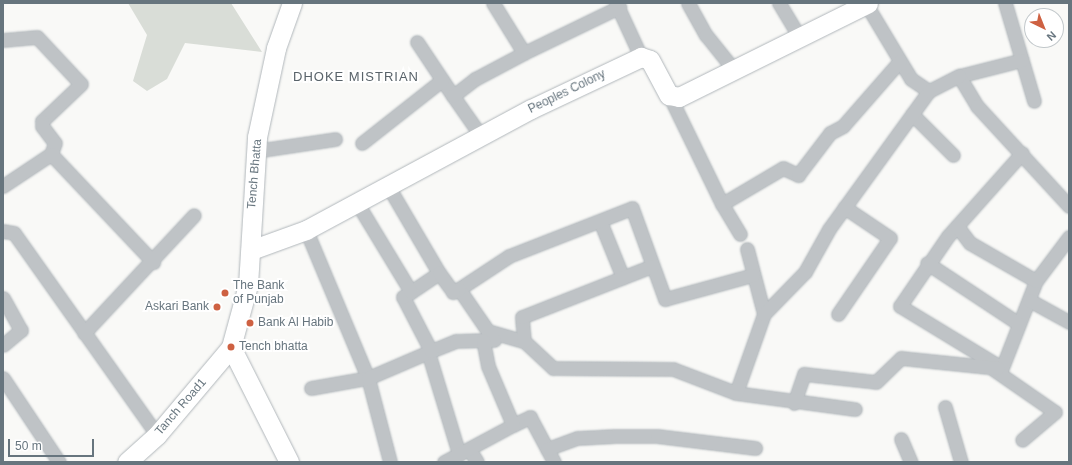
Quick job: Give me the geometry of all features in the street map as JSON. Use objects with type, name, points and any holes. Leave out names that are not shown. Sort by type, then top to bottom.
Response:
[{"type":"street","name":"Tench Bhatta","points":[[231,348],[248,285],[255,151],[272,63],[292,3]]},
{"type":"street","points":[[493,3],[524,53]]},
{"type":"street","points":[[688,3],[706,34],[734,70]]},
{"type":"street","points":[[780,3],[800,38]]},
{"type":"street","points":[[668,95],[679,97],[800,38],[867,3],[911,79],[929,91]]},
{"type":"street","points":[[1005,3],[1034,101]]},
{"type":"street","points":[[453,96],[475,79],[617,5],[641,57],[650,60],[722,204],[740,234]]},
{"type":"street","points":[[3,40],[37,37],[81,84],[42,121],[42,126],[55,143],[51,154],[3,186]]},
{"type":"street","points":[[417,42],[481,136]]},
{"type":"street","name":"Peoples Colony","points":[[251,250],[306,230],[481,136],[641,57]]},
{"type":"street","points":[[722,204],[783,168],[798,175],[830,133],[843,126],[900,60]]},
{"type":"street","points":[[736,393],[764,314],[805,272],[844,208],[929,91],[959,76],[1022,60]]},
{"type":"street","points":[[959,76],[977,106],[1022,153],[1069,206]]},
{"type":"street","points":[[362,142],[442,80]]},
{"type":"street","points":[[912,114],[953,155]]},
{"type":"street","points":[[255,151],[335,139]]},
{"type":"street","points":[[1022,153],[957,226],[927,263],[900,306],[996,367],[1055,412],[1022,440]]},
{"type":"street","points":[[51,154],[153,262]]},
{"type":"street","points":[[388,186],[439,274],[453,292],[509,256],[635,208],[652,266],[664,299],[753,275]]},
{"type":"street","points":[[357,203],[411,292]]},
{"type":"street","points":[[838,314],[890,238],[844,208]]},
{"type":"street","points":[[84,333],[153,262],[194,215]]},
{"type":"street","points":[[600,221],[623,278]]},
{"type":"street","points":[[957,226],[970,243],[1036,281]]},
{"type":"street","points":[[306,230],[368,378],[390,462]]},
{"type":"street","points":[[3,231],[14,233],[157,435]]},
{"type":"street","points":[[996,367],[1019,324],[1036,281],[1069,237]]},
{"type":"street","points":[[747,249],[764,314]]},
{"type":"street","points":[[927,263],[1019,324]]},
{"type":"street","points":[[524,341],[522,317],[652,266]]},
{"type":"street","points":[[439,274],[403,298],[430,351],[464,451],[477,462]]},
{"type":"street","points":[[459,289],[486,335],[488,366],[513,426]]},
{"type":"street","points":[[3,298],[21,330],[3,345]]},
{"type":"street","points":[[1029,300],[1069,322]]},
{"type":"street","points":[[311,388],[368,378],[456,341],[486,335],[524,341],[553,368],[673,369],[736,393],[794,403],[855,409]]},
{"type":"street","points":[[231,348],[289,462]]},
{"type":"street","name":"Tanch Road1","points":[[127,462],[157,435],[231,348]]},
{"type":"street","points":[[794,403],[804,374],[876,382],[901,358],[996,367]]},
{"type":"street","points":[[3,378],[58,462]]},
{"type":"street","points":[[945,407],[961,462]]},
{"type":"street","points":[[444,462],[530,417],[554,462]]},
{"type":"street","points":[[547,449],[578,438],[615,436],[657,436],[755,448]]},
{"type":"street","points":[[901,439],[911,462]]},
{"type":"shaded area","points":[[128,3],[231,3],[262,52],[185,43],[167,79],[147,91],[133,81],[147,35]]},
{"type":"place","name":"The Bank of Punjab","points":[[225,293]]},
{"type":"place","name":"Askari Bank","points":[[217,307]]},
{"type":"place","name":"Bank Al Habib","points":[[250,323]]},
{"type":"place","name":"Tench bhatta","points":[[231,347]]},
{"type":"district","name":"DHOKE MISTRIAN","points":[[356,77]]}]
